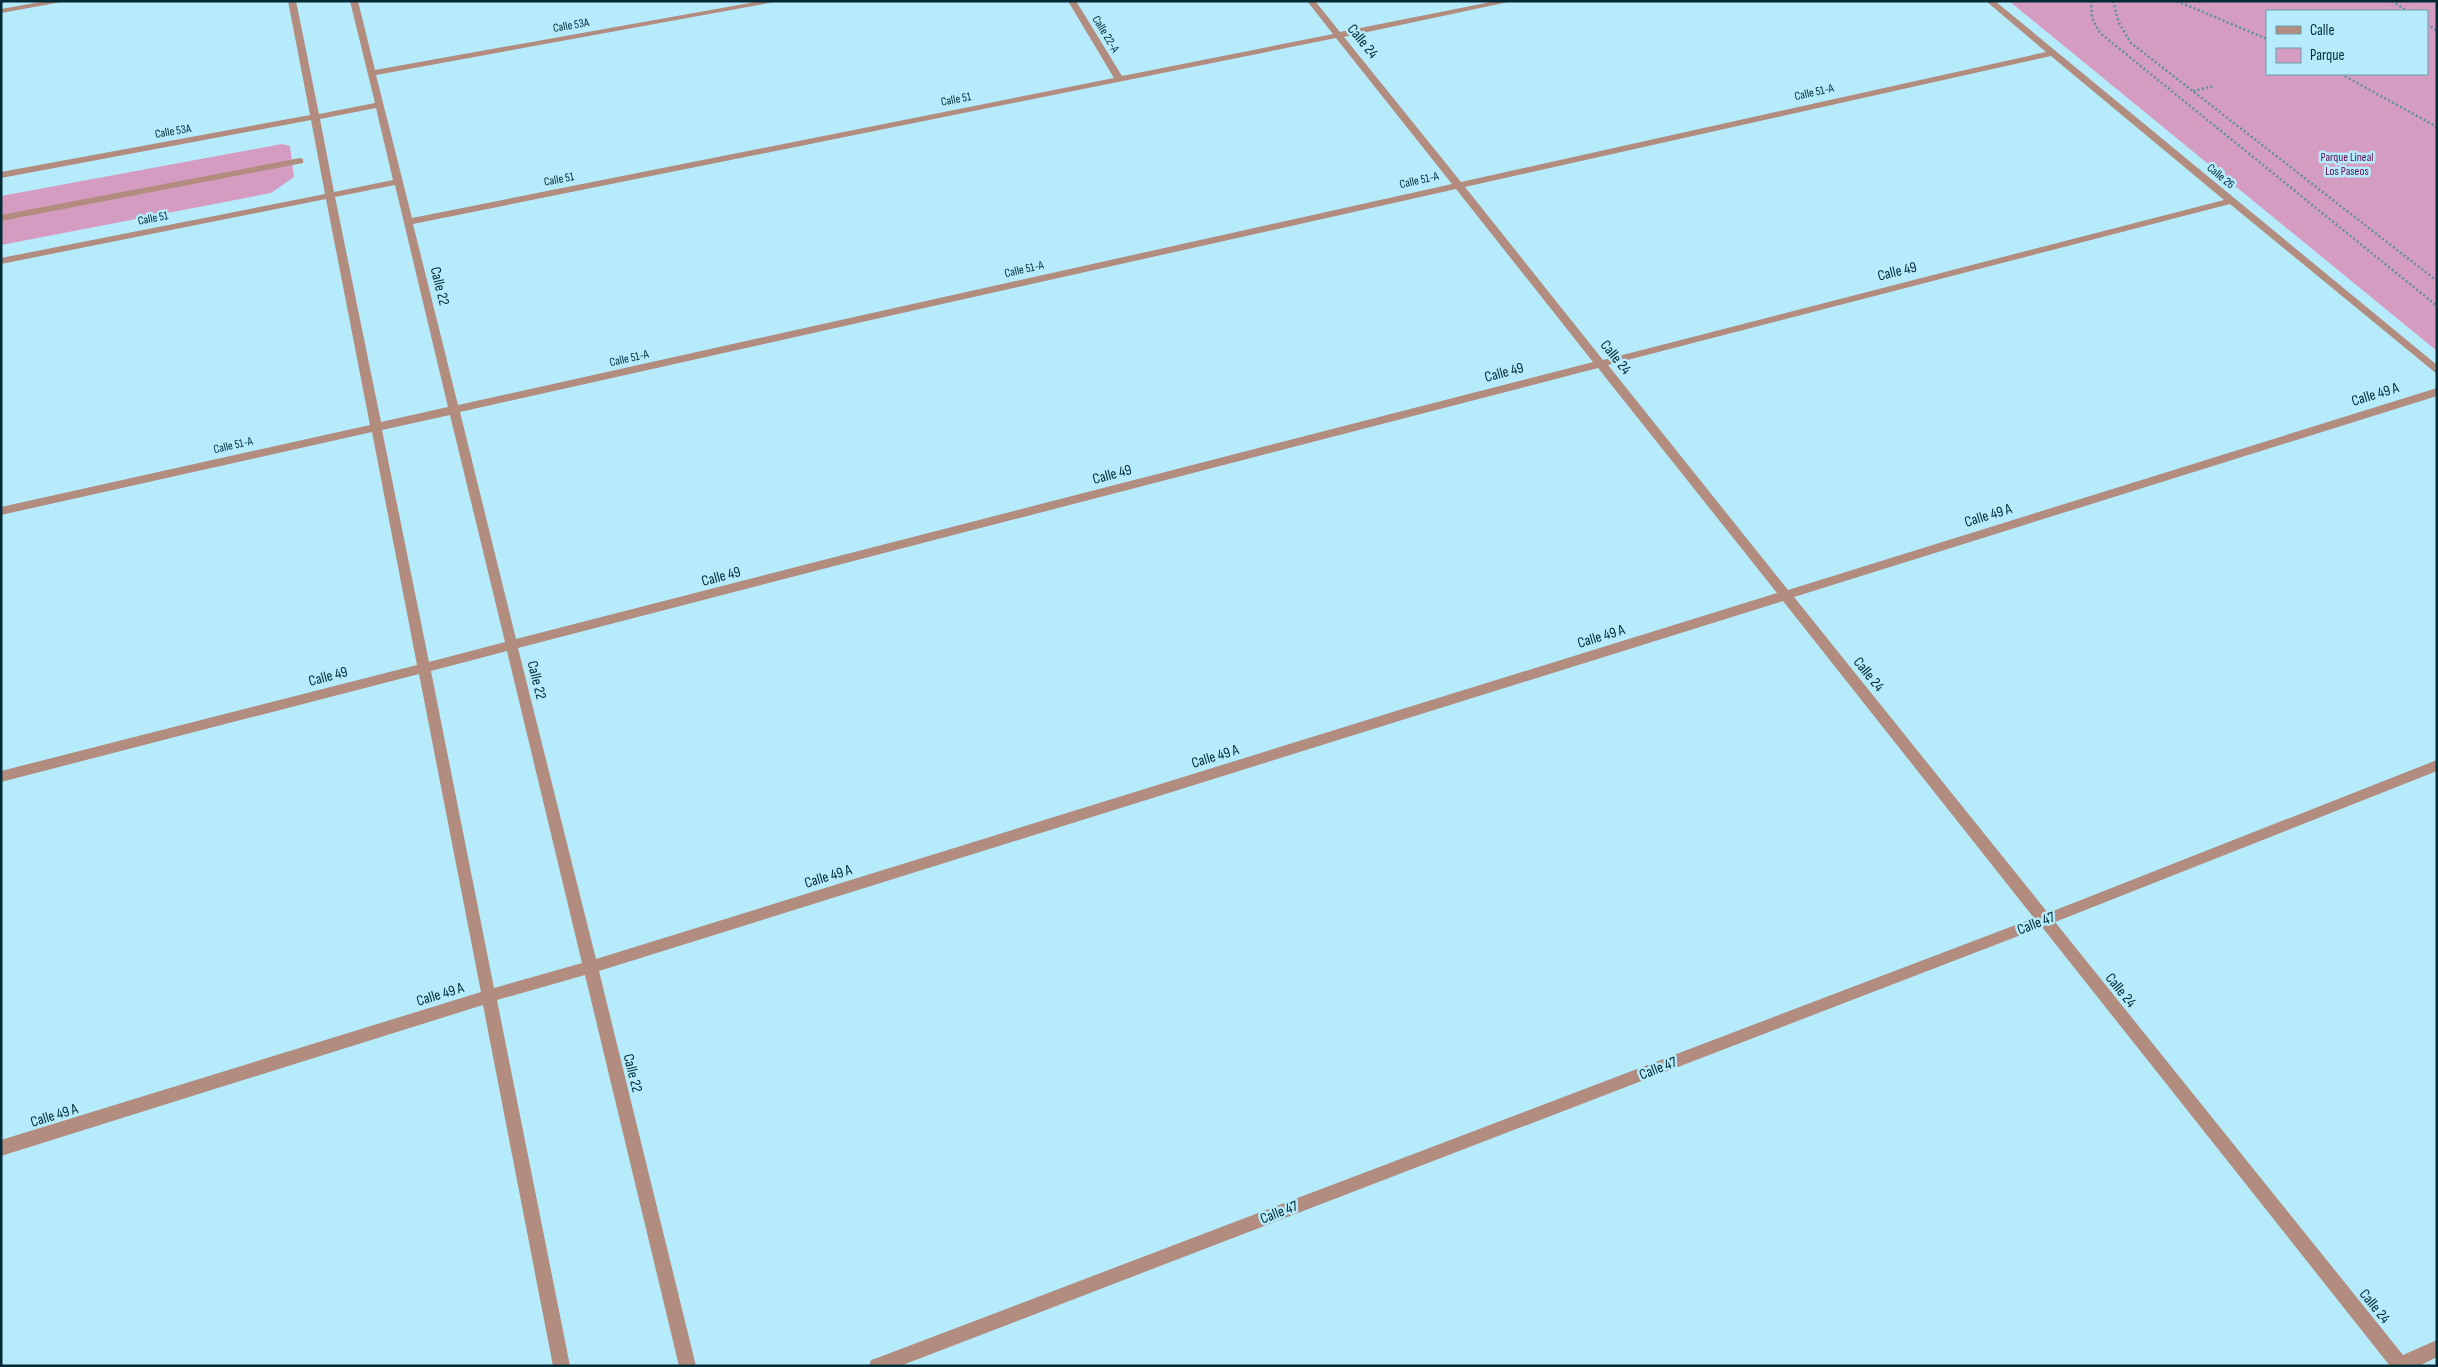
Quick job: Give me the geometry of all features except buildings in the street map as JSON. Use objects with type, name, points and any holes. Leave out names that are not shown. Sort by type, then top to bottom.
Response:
[{"type":"street","points":[[1,11],[63,1]]},
{"type":"street","points":[[292,1],[562,1366]]},
{"type":"street","name":"Calle 22","points":[[354,1],[688,1366]]},
{"type":"street","name":"Calle 53A","points":[[371,72],[776,1]]},
{"type":"street","name":"Calle 22-A","points":[[1072,1],[1119,79]]},
{"type":"street","name":"Calle 24","points":[[1311,1],[2401,1366]]},
{"type":"street","name":"Calle 51","points":[[408,222],[1509,1]]},
{"type":"street","name":"Calle 26","points":[[1990,1],[2437,371]]},
{"type":"street","name":"Calle 51-A","points":[[1,512],[376,426],[454,411],[2053,53]]},
{"type":"street","name":"Calle 53A","points":[[1,175],[379,105]]},
{"type":"street","points":[[1,218],[300,161]]},
{"type":"street","name":"Calle 51","points":[[1,261],[398,182]]},
{"type":"street","name":"Calle 49","points":[[1,777],[2231,200]]},
{"type":"street","name":"Calle 49 A","points":[[1,1148],[489,996],[591,967],[2437,392]]},
{"type":"street","name":"Calle 47","points":[[877,1366],[2044,920],[2437,765]]},
{"type":"street","points":[[2401,1366],[2437,1348]]},
{"type":"path","points":[[2091,1],[2091,15],[2100,33],[2437,306]]},
{"type":"path","points":[[2113,1],[2119,23],[2131,43],[2437,281]]},
{"type":"path","points":[[2177,1],[2266,38]]},
{"type":"path","points":[[2392,1],[2406,10]]},
{"type":"path","points":[[2343,75],[2437,127]]},
{"type":"path","points":[[2193,91],[2214,86]]},
{"type":"green space","name":"Parque Lineal Los Paseos","points":[[2009,1],[2437,1],[2437,351]]},
{"type":"green space","points":[[282,144],[290,146],[294,177],[271,193],[1,245],[1,196]]}]
